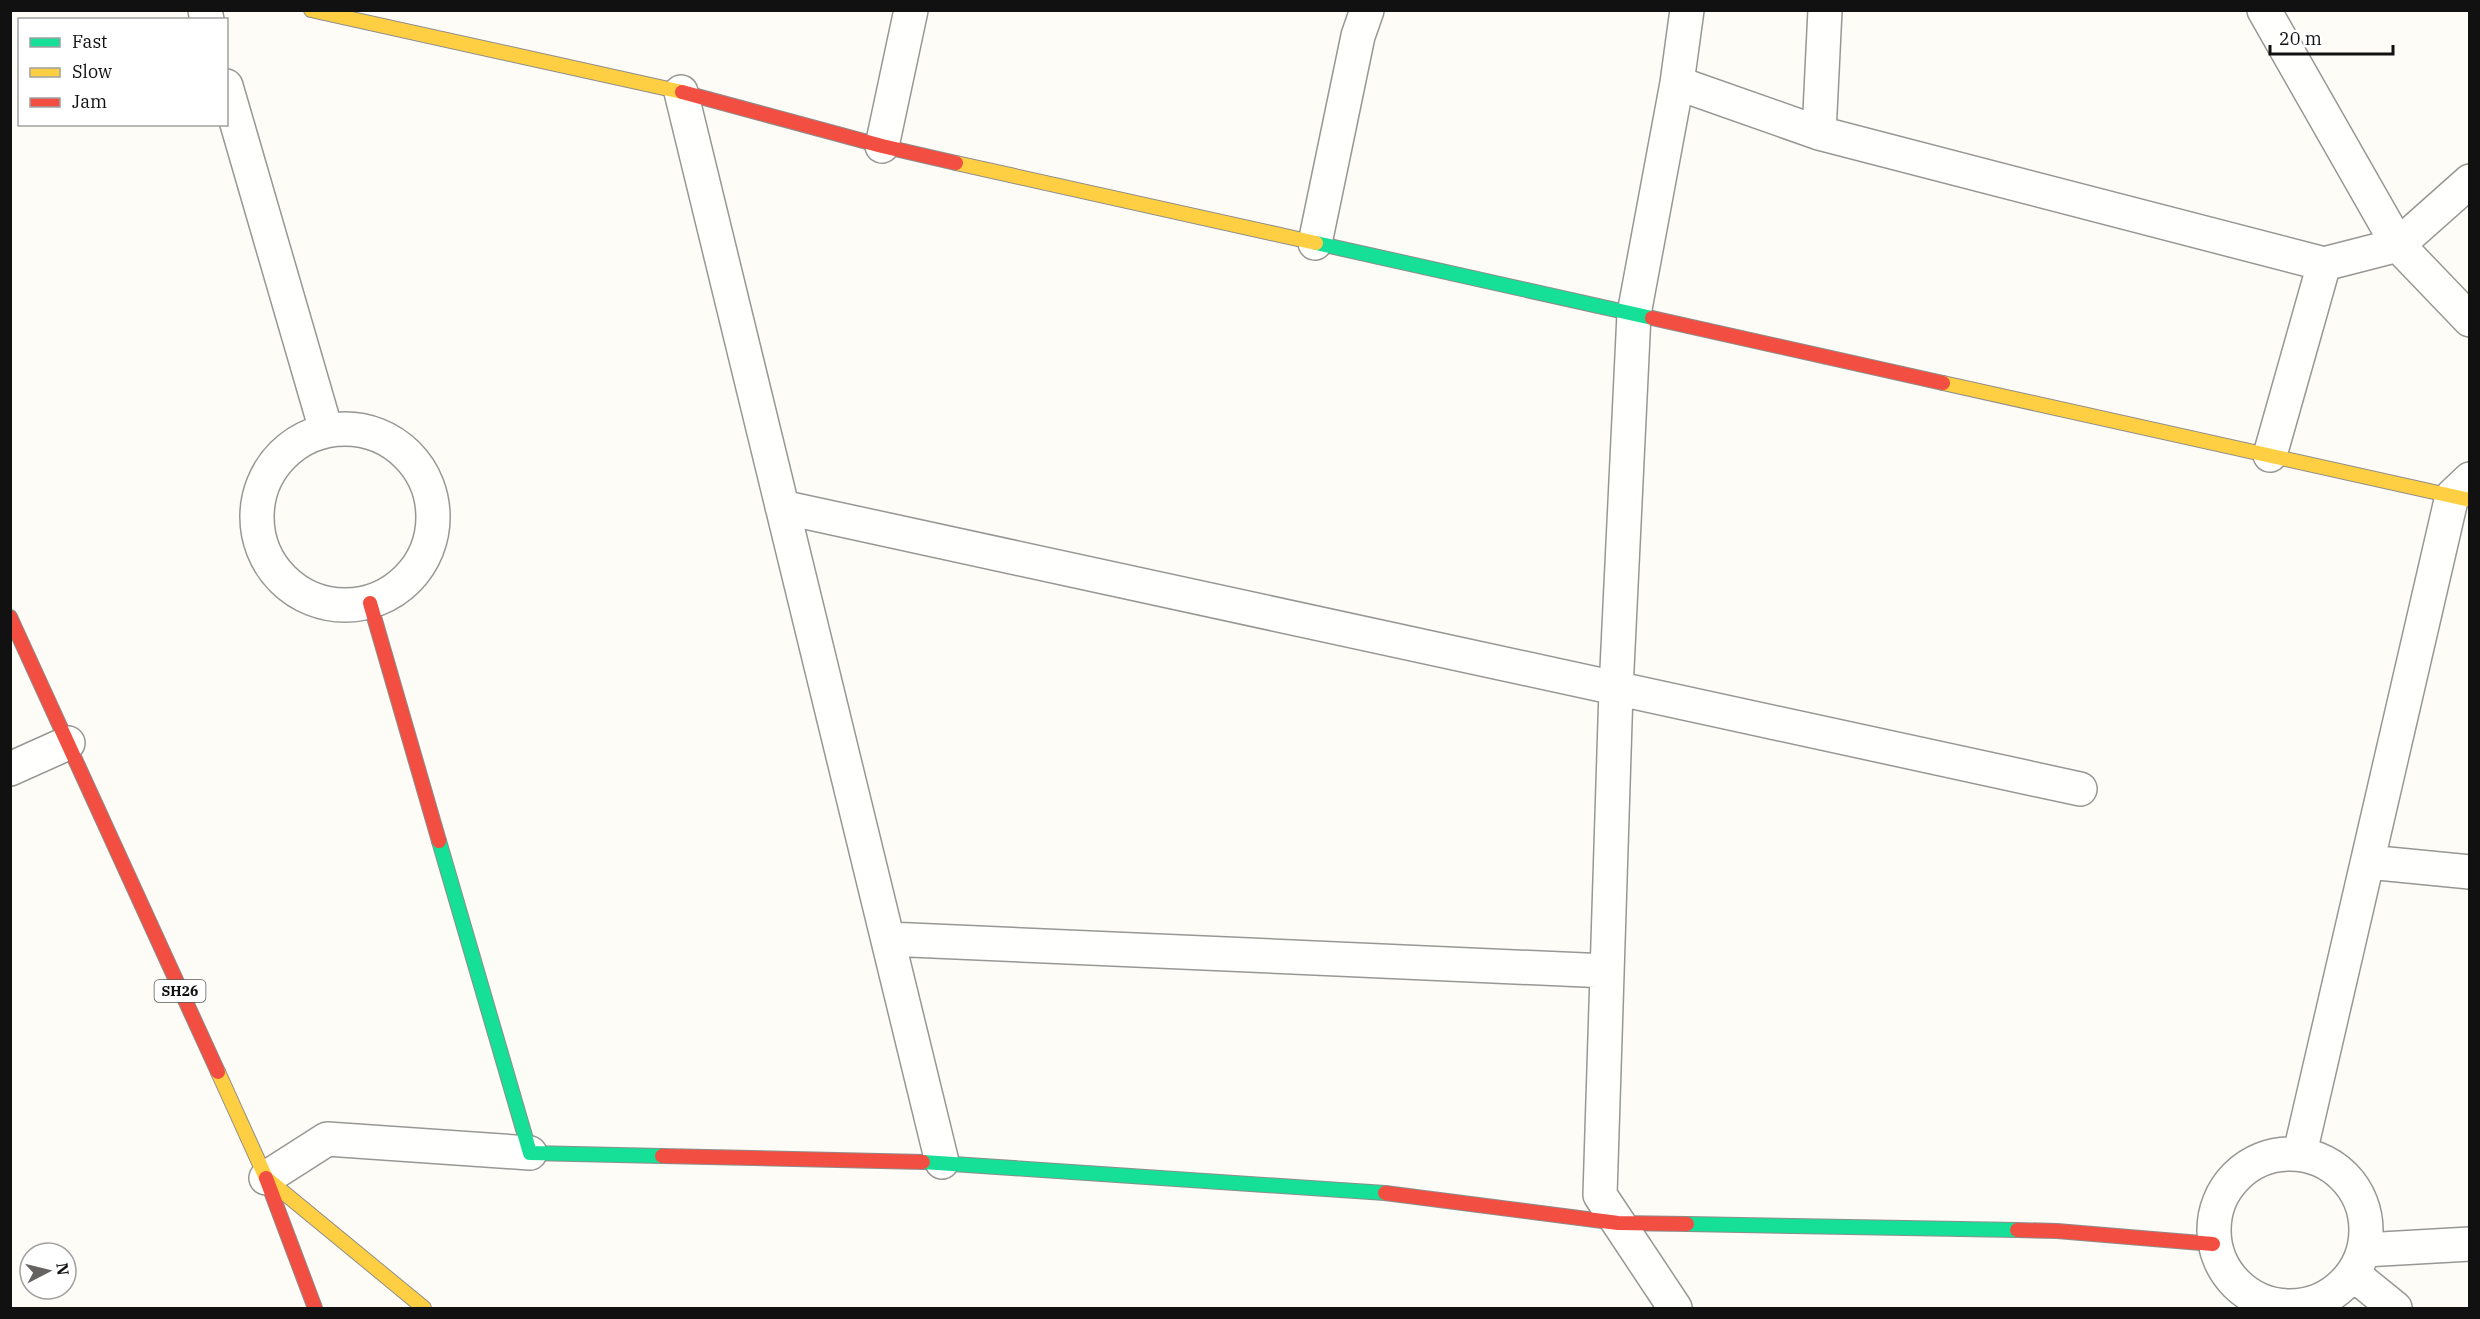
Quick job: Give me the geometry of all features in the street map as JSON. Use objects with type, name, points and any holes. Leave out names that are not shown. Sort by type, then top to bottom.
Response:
[{"type":"main road","points":[[311,10],[681,92],[882,146],[1315,243],[2270,455],[2464,492]]},
{"type":"main road","points":[[370,603],[530,1152],[942,1162],[1403,1194],[1618,1222],[2057,1231],[2213,1244]]},
{"type":"main road","name":"SH26","points":[[10,617],[266,1178],[424,1308]]},
{"type":"main road","points":[[266,1178],[315,1308]]},
{"type":"street","points":[[882,146],[911,10]]},
{"type":"street","points":[[1315,243],[1358,36],[1367,10]]},
{"type":"street","points":[[1675,1308],[1600,1195],[1616,690],[1634,314],[1677,83],[1687,10]]},
{"type":"street","points":[[1819,133],[1825,10]]},
{"type":"street","points":[[2264,10],[2398,245],[2469,320]]},
{"type":"street","points":[[1677,83],[1819,133],[2324,264],[2398,245],[2469,181]]},
{"type":"street","points":[[681,92],[942,1162]]},
{"type":"street","points":[[228,93],[327,430]]},
{"type":"street","points":[[2270,455],[2324,264]]},
{"type":"street","points":[[365,429],[392,441],[414,460],[429,486],[434,514],[430,544],[417,570],[396,591],[370,603],[340,606],[312,600],[287,584],[268,562],[258,534],[257,505],[266,476],[284,453],[307,436],[327,430],[365,429]]},
{"type":"street","points":[[2300,1153],[2368,862],[2464,492]]},
{"type":"street","points":[[782,507],[2080,789]]},
{"type":"street","points":[[10,769],[68,742]]},
{"type":"street","points":[[2368,862],[2469,872]]},
{"type":"street","points":[[888,939],[1607,971]]},
{"type":"street","points":[[266,1178],[327,1139],[530,1152]]},
{"type":"street","points":[[2276,1153],[2300,1153],[2324,1160],[2345,1176],[2360,1198],[2367,1223],[2359,1262],[2334,1293],[2311,1304],[2284,1306],[2260,1300],[2232,1298],[2224,1268],[2213,1244],[2214,1221],[2220,1198],[2234,1177],[2253,1162],[2276,1153]]},
{"type":"street","points":[[2359,1262],[2469,1244]]},
{"type":"street","points":[[2359,1262],[2395,1308]]},
{"type":"traffic: fast","points":[[1316,243],[1652,318]]},
{"type":"traffic: fast","points":[[439,841],[530,1153],[662,1156]]},
{"type":"traffic: fast","points":[[923,1162],[1385,1193]]},
{"type":"traffic: fast","points":[[1687,1224],[2017,1230]]},
{"type":"traffic: slow","points":[[311,10],[682,92]]},
{"type":"traffic: slow","points":[[956,163],[1316,243]]},
{"type":"traffic: slow","points":[[1943,383],[2470,500]]},
{"type":"traffic: slow","points":[[218,1072],[266,1178],[424,1308]]},
{"type":"traffic: jam","points":[[682,92],[882,146],[956,163]]},
{"type":"traffic: jam","points":[[1652,318],[1943,383]]},
{"type":"traffic: jam","points":[[370,603],[439,841]]},
{"type":"traffic: jam","points":[[10,617],[218,1072]]},
{"type":"traffic: jam","points":[[662,1156],[923,1162]]},
{"type":"traffic: jam","points":[[266,1178],[315,1308]]},
{"type":"traffic: jam","points":[[1385,1193],[1618,1223],[1687,1224]]},
{"type":"traffic: jam","points":[[2017,1230],[2057,1231],[2213,1244]]}]
